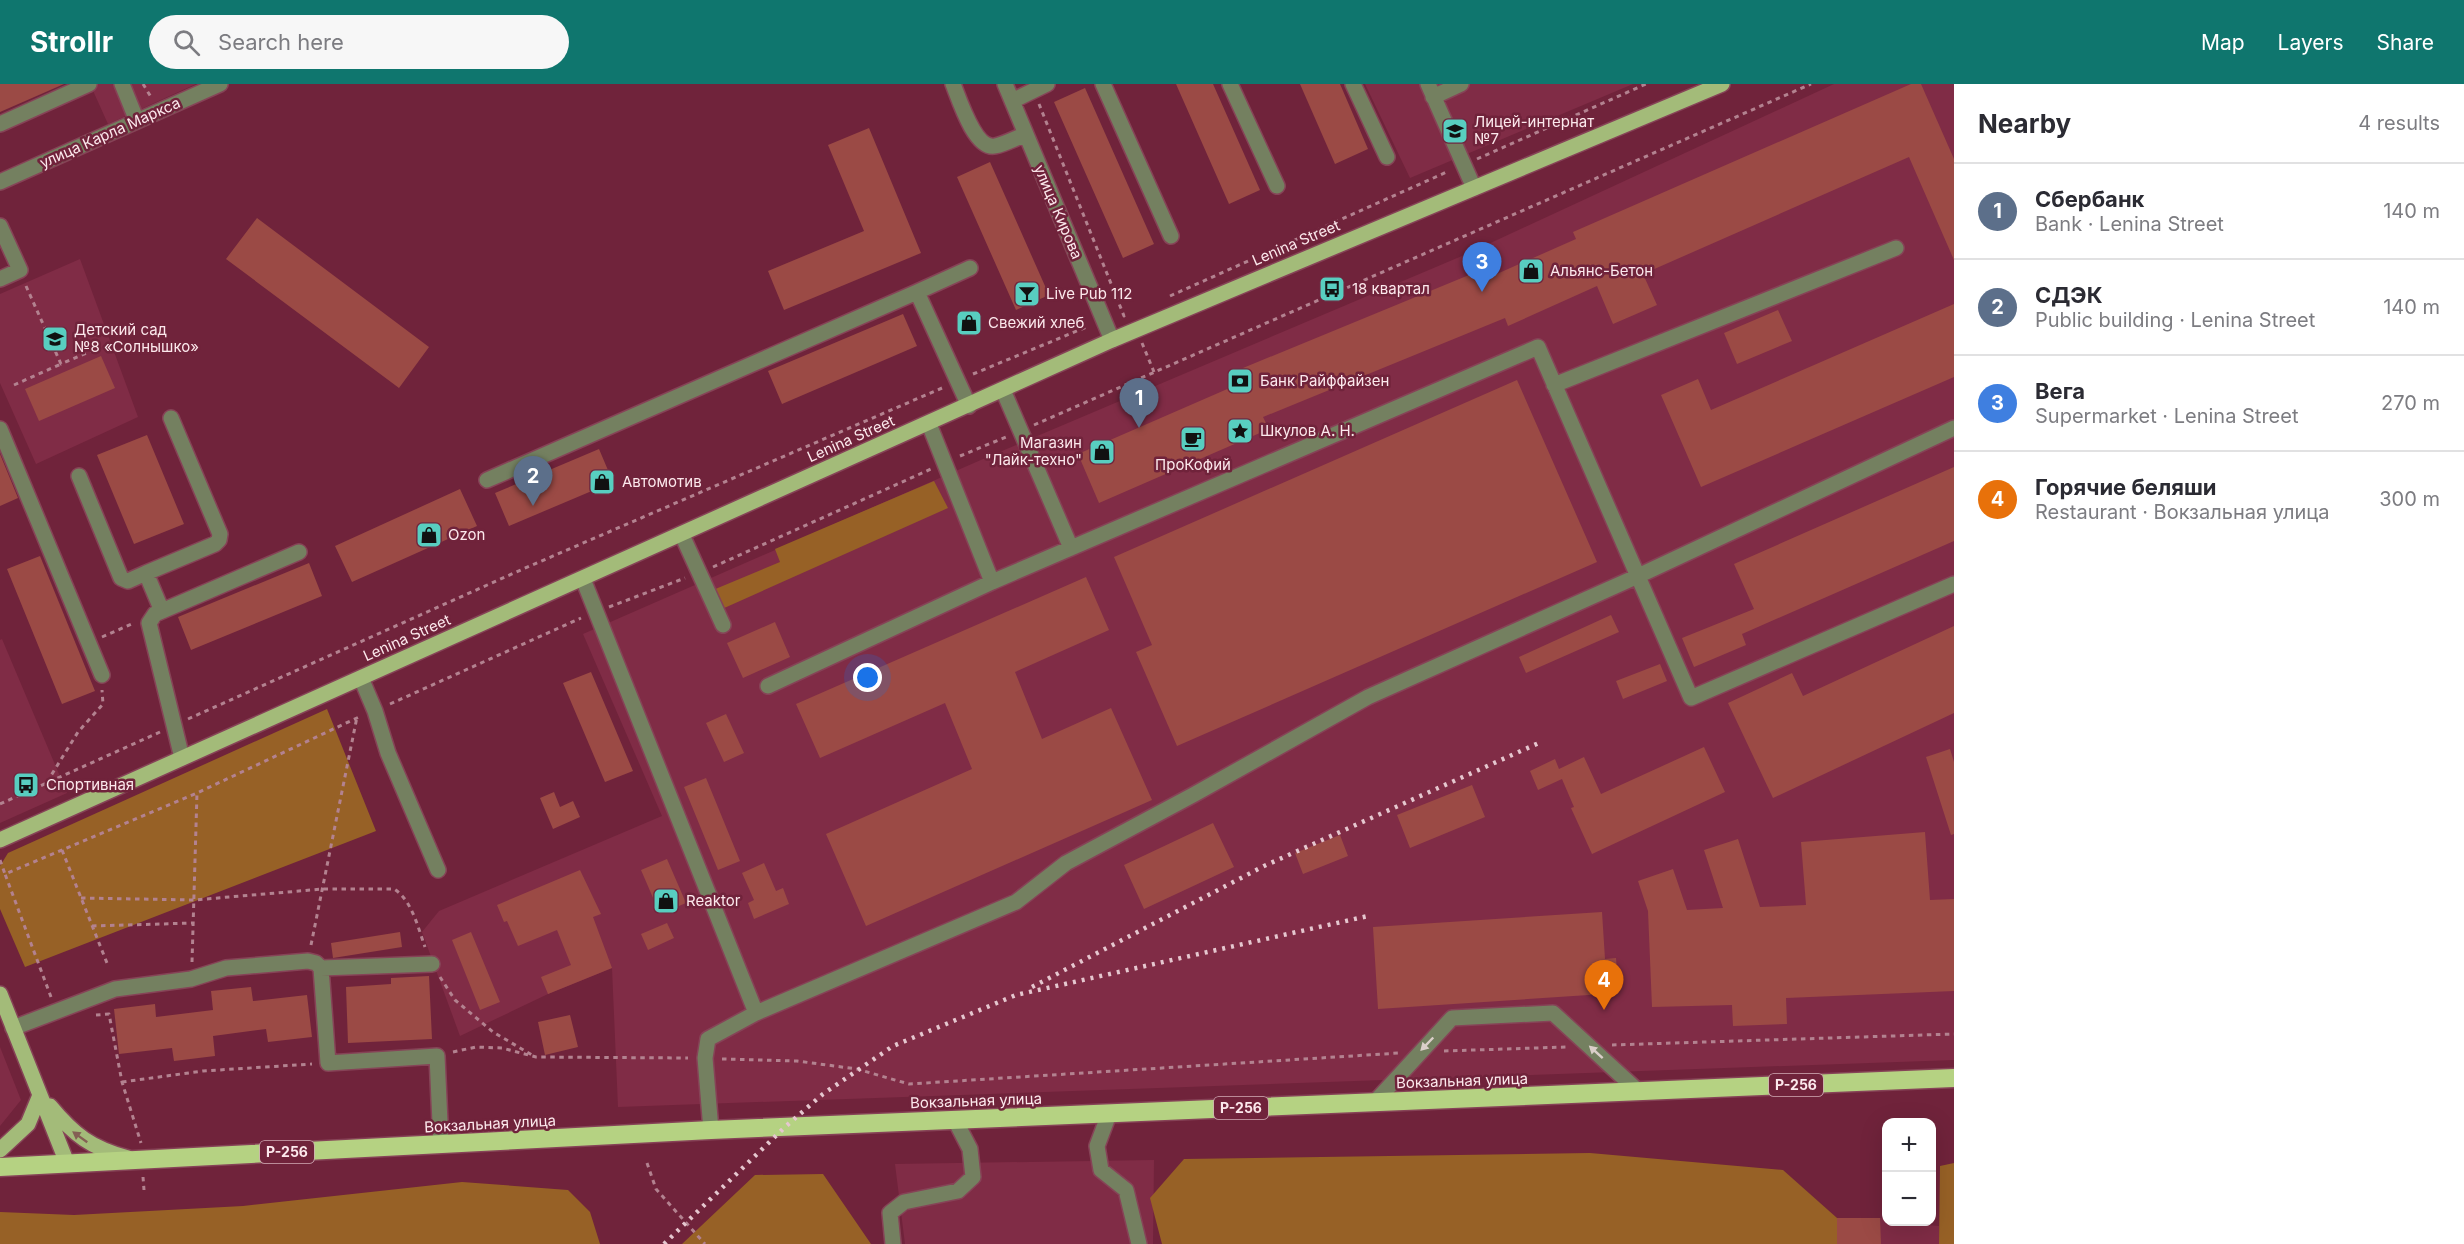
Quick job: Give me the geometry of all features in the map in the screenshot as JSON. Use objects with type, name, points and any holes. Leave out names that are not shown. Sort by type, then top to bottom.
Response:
[{"type":"highway","name":"Вокзальная улица","points":[[0,1167],[711,1130],[1954,1078]]},
{"type":"main road","name":"Lenina Street","points":[[0,840],[1112,340],[1722,84]]},
{"type":"main road","points":[[0,994],[67,1163]]},
{"type":"main road","points":[[0,1150],[28,1124],[40,1095]]},
{"type":"main road","points":[[40,1095],[75,1134],[105,1151],[138,1160]]},
{"type":"street","points":[[0,124],[89,84]]},
{"type":"street","points":[[122,84],[137,121]]},
{"type":"street","name":"улица Карла Маркса","points":[[0,183],[220,84]]},
{"type":"street","points":[[952,84],[975,135],[985,145],[993,147],[1026,134]]},
{"type":"street","name":"улица Кирова","points":[[1005,84],[1112,340]]},
{"type":"street","points":[[1103,84],[1171,236]]},
{"type":"street","points":[[1230,84],[1277,186]]},
{"type":"street","points":[[1353,84],[1387,157]]},
{"type":"street","points":[[1461,84],[1430,91],[1474,188]]},
{"type":"street","points":[[1012,101],[1040,87]]},
{"type":"street","points":[[0,226],[20,270],[0,279]]},
{"type":"street","points":[[1554,385],[1896,248]]},
{"type":"street","points":[[487,480],[970,268]]},
{"type":"street","points":[[917,292],[969,406]]},
{"type":"street","points":[[768,686],[992,582],[1538,347],[1691,698],[1954,584]]},
{"type":"street","points":[[1003,390],[1071,548]]},
{"type":"street","points":[[79,476],[121,578],[128,581],[216,544],[220,534],[171,418]]},
{"type":"street","points":[[929,424],[992,582]]},
{"type":"street","points":[[711,1130],[705,1058],[708,1039],[756,1013],[1016,902],[1066,863],[1368,697],[1638,576],[1954,428]]},
{"type":"street","points":[[0,429],[102,675]]},
{"type":"street","points":[[682,535],[723,625]]},
{"type":"street","points":[[182,758],[149,623],[156,615],[299,552]]},
{"type":"street","points":[[146,573],[156,615]]},
{"type":"street","points":[[583,579],[756,1013]]},
{"type":"street","points":[[361,678],[375,711],[388,753],[438,870]]},
{"type":"street","points":[[13,1028],[115,989],[191,979],[226,968],[432,964]]},
{"type":"street","points":[[314,965],[328,1063],[437,1056],[441,1145]]},
{"type":"street","points":[[1374,1103],[1452,1018],[1553,1013],[1639,1092]]},
{"type":"street","points":[[1109,1114],[1097,1146],[1101,1170],[1126,1190],[1139,1244]]},
{"type":"street","points":[[893,1244],[890,1213],[904,1202],[958,1191],[973,1178],[970,1149],[955,1120]]},
{"type":"path","points":[[1162,299],[1646,84]]},
{"type":"path","points":[[5,874],[197,793],[357,717],[595,612],[699,573],[1811,84]]},
{"type":"path","points":[[1040,87],[1124,316]]},
{"type":"path","points":[[25,283],[61,364]]},
{"type":"path","points":[[0,804],[523,569],[1103,320],[1130,314]]},
{"type":"path","points":[[14,385],[98,348]]},
{"type":"path","points":[[89,643],[156,615]]},
{"type":"path","points":[[46,783],[78,732],[103,704],[102,675]]},
{"type":"path","points":[[314,965],[323,889],[357,717]]},
{"type":"path","points":[[191,979],[197,793]]},
{"type":"path","points":[[62,850],[106,963]]},
{"type":"path","points":[[0,860],[56,1012]]},
{"type":"path","points":[[81,898],[194,900],[323,889],[394,889],[402,894],[432,964],[455,1000],[493,1032],[536,1057]]},
{"type":"path","points":[[92,926],[194,923]]},
{"type":"path","points":[[88,1016],[109,1014],[122,1083],[140,1138],[138,1160],[144,1190]]},
{"type":"path","points":[[437,1056],[476,1047],[502,1048],[536,1057],[797,1061],[847,1068],[909,1084],[1419,1052],[1954,1034]]},
{"type":"path","points":[[122,1083],[202,1071],[328,1063]]},
{"type":"path","points":[[647,1162],[656,1189],[705,1244]]},
{"type":"shaded area","points":[[90,84],[196,84],[108,124]]},
{"type":"shaded area","name":"Лицей-интернат №7","points":[[1365,84],[1633,84],[1410,178]]},
{"type":"shaded area","points":[[1834,84],[1954,84],[1954,1060],[618,1107],[612,968],[548,994],[460,1036],[422,932],[439,911],[662,816],[583,634],[990,456],[1469,253]]},
{"type":"shaded area","name":"Детский сад №8 «Солнышко»","points":[[80,259],[138,417],[36,464],[0,383],[0,294]]},
{"type":"shaded area","points":[[934,481],[948,508],[722,609],[713,590],[780,562],[775,549]]},
{"type":"shaded area","points":[[2,639],[67,793],[0,823],[0,640]]},
{"type":"shaded area","points":[[327,709],[376,831],[25,967],[0,909],[0,866],[8,853]]},
{"type":"shaded area","points":[[0,1047],[21,1100],[0,1126]]},
{"type":"shaded area","points":[[1590,1153],[1783,1170],[1837,1218],[1837,1244],[1162,1244],[1150,1198],[1184,1159]]},
{"type":"shaded area","points":[[1154,1160],[1153,1244],[905,1244],[895,1164]]},
{"type":"shaded area","points":[[1954,1163],[1954,1244],[1939,1244],[1940,1166]]},
{"type":"shaded area","points":[[823,1174],[871,1244],[682,1244],[755,1175]]},
{"type":"shaded area","points":[[462,1182],[568,1190],[590,1212],[600,1244],[0,1244],[0,1212],[74,1215],[243,1206]]},
{"type":"shaded area","points":[[1837,1218],[1882,1218],[1882,1226],[1939,1226],[1939,1244],[1837,1244]]},
{"type":"building","points":[[0,84],[64,84],[0,112]]},
{"type":"building","points":[[1176,84],[1213,84],[1260,190],[1229,204]]},
{"type":"building","points":[[1300,84],[1340,84],[1368,149],[1335,164]]},
{"type":"building","points":[[1911,84],[1921,84],[1954,159],[1954,260],[1909,157],[1643,274],[1657,305],[1613,324],[1597,286],[1508,326],[1505,318],[1263,417],[1269,429],[1099,503],[1078,454],[1248,380],[1243,368],[1486,268],[1490,277],[1576,239],[1573,232]]},
{"type":"building","points":[[1085,88],[1154,244],[1123,258],[1054,102]]},
{"type":"building","points":[[869,128],[921,253],[784,310],[768,271],[864,231],[828,145]]},
{"type":"building","points":[[990,162],[1049,295],[1016,310],[957,177]]},
{"type":"building","points":[[257,218],[429,347],[399,388],[226,259]]},
{"type":"building","points":[[1954,304],[1954,377],[1701,487],[1661,395],[1698,379],[1711,410]]},
{"type":"building","points":[[1778,310],[1792,341],[1737,364],[1724,333]]},
{"type":"building","points":[[903,314],[917,346],[782,404],[768,371]]},
{"type":"building","points":[[101,356],[115,388],[39,421],[25,389]]},
{"type":"building","points":[[1517,380],[1597,562],[1177,746],[1136,652],[1152,645],[1114,557]]},
{"type":"building","points":[[147,435],[184,524],[134,544],[97,455]]},
{"type":"building","points":[[599,449],[613,482],[509,526],[495,493]]},
{"type":"building","points":[[0,454],[18,498],[0,506]]},
{"type":"building","points":[[1954,467],[1954,541],[1742,634],[1746,645],[1694,667],[1682,638],[1754,609],[1734,564]]},
{"type":"building","points":[[460,489],[477,526],[352,582],[335,546]]},
{"type":"building","points":[[40,556],[95,691],[62,704],[7,569]]},
{"type":"building","points":[[309,563],[322,596],[191,650],[178,617]]},
{"type":"building","points":[[1086,577],[1109,630],[1015,672],[1042,739],[1111,708],[1152,800],[866,926],[826,834],[972,769],[945,703],[820,758],[796,704]]},
{"type":"building","points":[[1611,615],[1619,632],[1526,673],[1519,657]]},
{"type":"building","points":[[775,622],[790,657],[743,678],[727,643]]},
{"type":"building","points":[[1954,626],[1954,713],[1773,798],[1728,703],[1792,673],[1803,696]]},
{"type":"building","points":[[1660,664],[1667,681],[1623,699],[1616,681]]},
{"type":"building","points":[[591,672],[633,771],[605,782],[563,683]]},
{"type":"building","points":[[726,714],[744,753],[724,762],[706,723]]},
{"type":"building","points":[[1704,747],[1725,792],[1592,854],[1571,808],[1574,807],[1562,779],[1538,790],[1530,771],[1555,759],[1559,769],[1584,757],[1601,794]]},
{"type":"building","points":[[1950,749],[1954,762],[1954,834],[1951,835],[1926,757]]},
{"type":"building","points":[[706,778],[740,861],[718,870],[684,787]]},
{"type":"building","points":[[1472,785],[1485,817],[1410,848],[1397,815]]},
{"type":"building","points":[[554,792],[560,807],[573,801],[580,817],[553,829],[540,798]]},
{"type":"building","points":[[1213,823],[1234,867],[1144,909],[1124,865]]},
{"type":"building","points":[[1925,832],[1930,900],[1954,899],[1954,991],[1786,998],[1787,1024],[1733,1026],[1732,1005],[1652,1007],[1648,911],[1638,881],[1673,869],[1687,910],[1723,908],[1704,850],[1738,839],[1760,907],[1806,905],[1801,842]]},
{"type":"building","points":[[1340,835],[1348,856],[1303,874],[1295,853]]},
{"type":"building","points":[[667,859],[686,903],[660,914],[641,870]]},
{"type":"building","points":[[764,863],[776,891],[783,888],[789,904],[754,919],[748,903],[754,900],[742,873]]},
{"type":"building","points":[[580,870],[601,914],[593,917],[612,968],[548,994],[541,977],[571,965],[557,930],[518,946],[497,905]]},
{"type":"building","points":[[1602,912],[1605,959],[1616,958],[1619,993],[1378,1009],[1373,927]]},
{"type":"building","points":[[667,923],[674,938],[648,950],[641,934]]},
{"type":"building","points":[[400,932],[402,947],[333,958],[331,943]]},
{"type":"building","points":[[471,932],[500,1002],[480,1010],[452,940]]},
{"type":"building","points":[[429,976],[432,1039],[348,1043],[346,987],[391,984],[391,978]]},
{"type":"building","points":[[251,987],[253,1001],[307,995],[312,1037],[268,1042],[266,1029],[213,1036],[215,1056],[174,1061],[172,1048],[119,1054],[114,1009],[155,1004],[156,1017],[213,1010],[211,991]]},
{"type":"building","points":[[570,1015],[578,1047],[545,1055],[538,1022]]},
{"type":"building","points":[[1837,1218],[1880,1218],[1881,1244],[1837,1244]]},
{"type":"railway","points":[[1032,987],[1264,866],[1541,742]]},
{"type":"railway","points":[[664,1244],[785,1127],[823,1094],[893,1046],[1016,995],[1368,916]]},
{"type":"place","name":"Лицей-интернат №7","points":[[1455,131]]},
{"type":"place","name":"Альянс-Бетон","points":[[1531,271]]},
{"type":"place","name":"18 квартал","points":[[1332,289]]},
{"type":"place","name":"Вега","points":[[1482,292]]},
{"type":"place","name":"Live Pub 112","points":[[1027,294]]},
{"type":"place","name":"Свежий хлеб","points":[[969,323]]},
{"type":"place","name":"Детский сад №8 «Солнышко»","points":[[55,339]]},
{"type":"place","name":"Банк Райффайзен","points":[[1240,381]]},
{"type":"place","name":"Сбербанк","points":[[1139,428]]},
{"type":"place","name":"Шкулов А. Н.","points":[[1240,431]]},
{"type":"place","name":"ПроКофий","points":[[1193,439]]},
{"type":"place","name":"Магазин \"Лайк-техно\"","points":[[1102,452]]},
{"type":"place","name":"Автомотив","points":[[602,482]]},
{"type":"place","name":"СДЭК","points":[[533,506]]},
{"type":"place","name":"Ozon","points":[[429,535]]},
{"type":"place","name":"Спортивная","points":[[26,785]]},
{"type":"place","name":"Reaktor","points":[[666,901]]},
{"type":"place","name":"Горячие беляши","points":[[1604,1010]]}]
